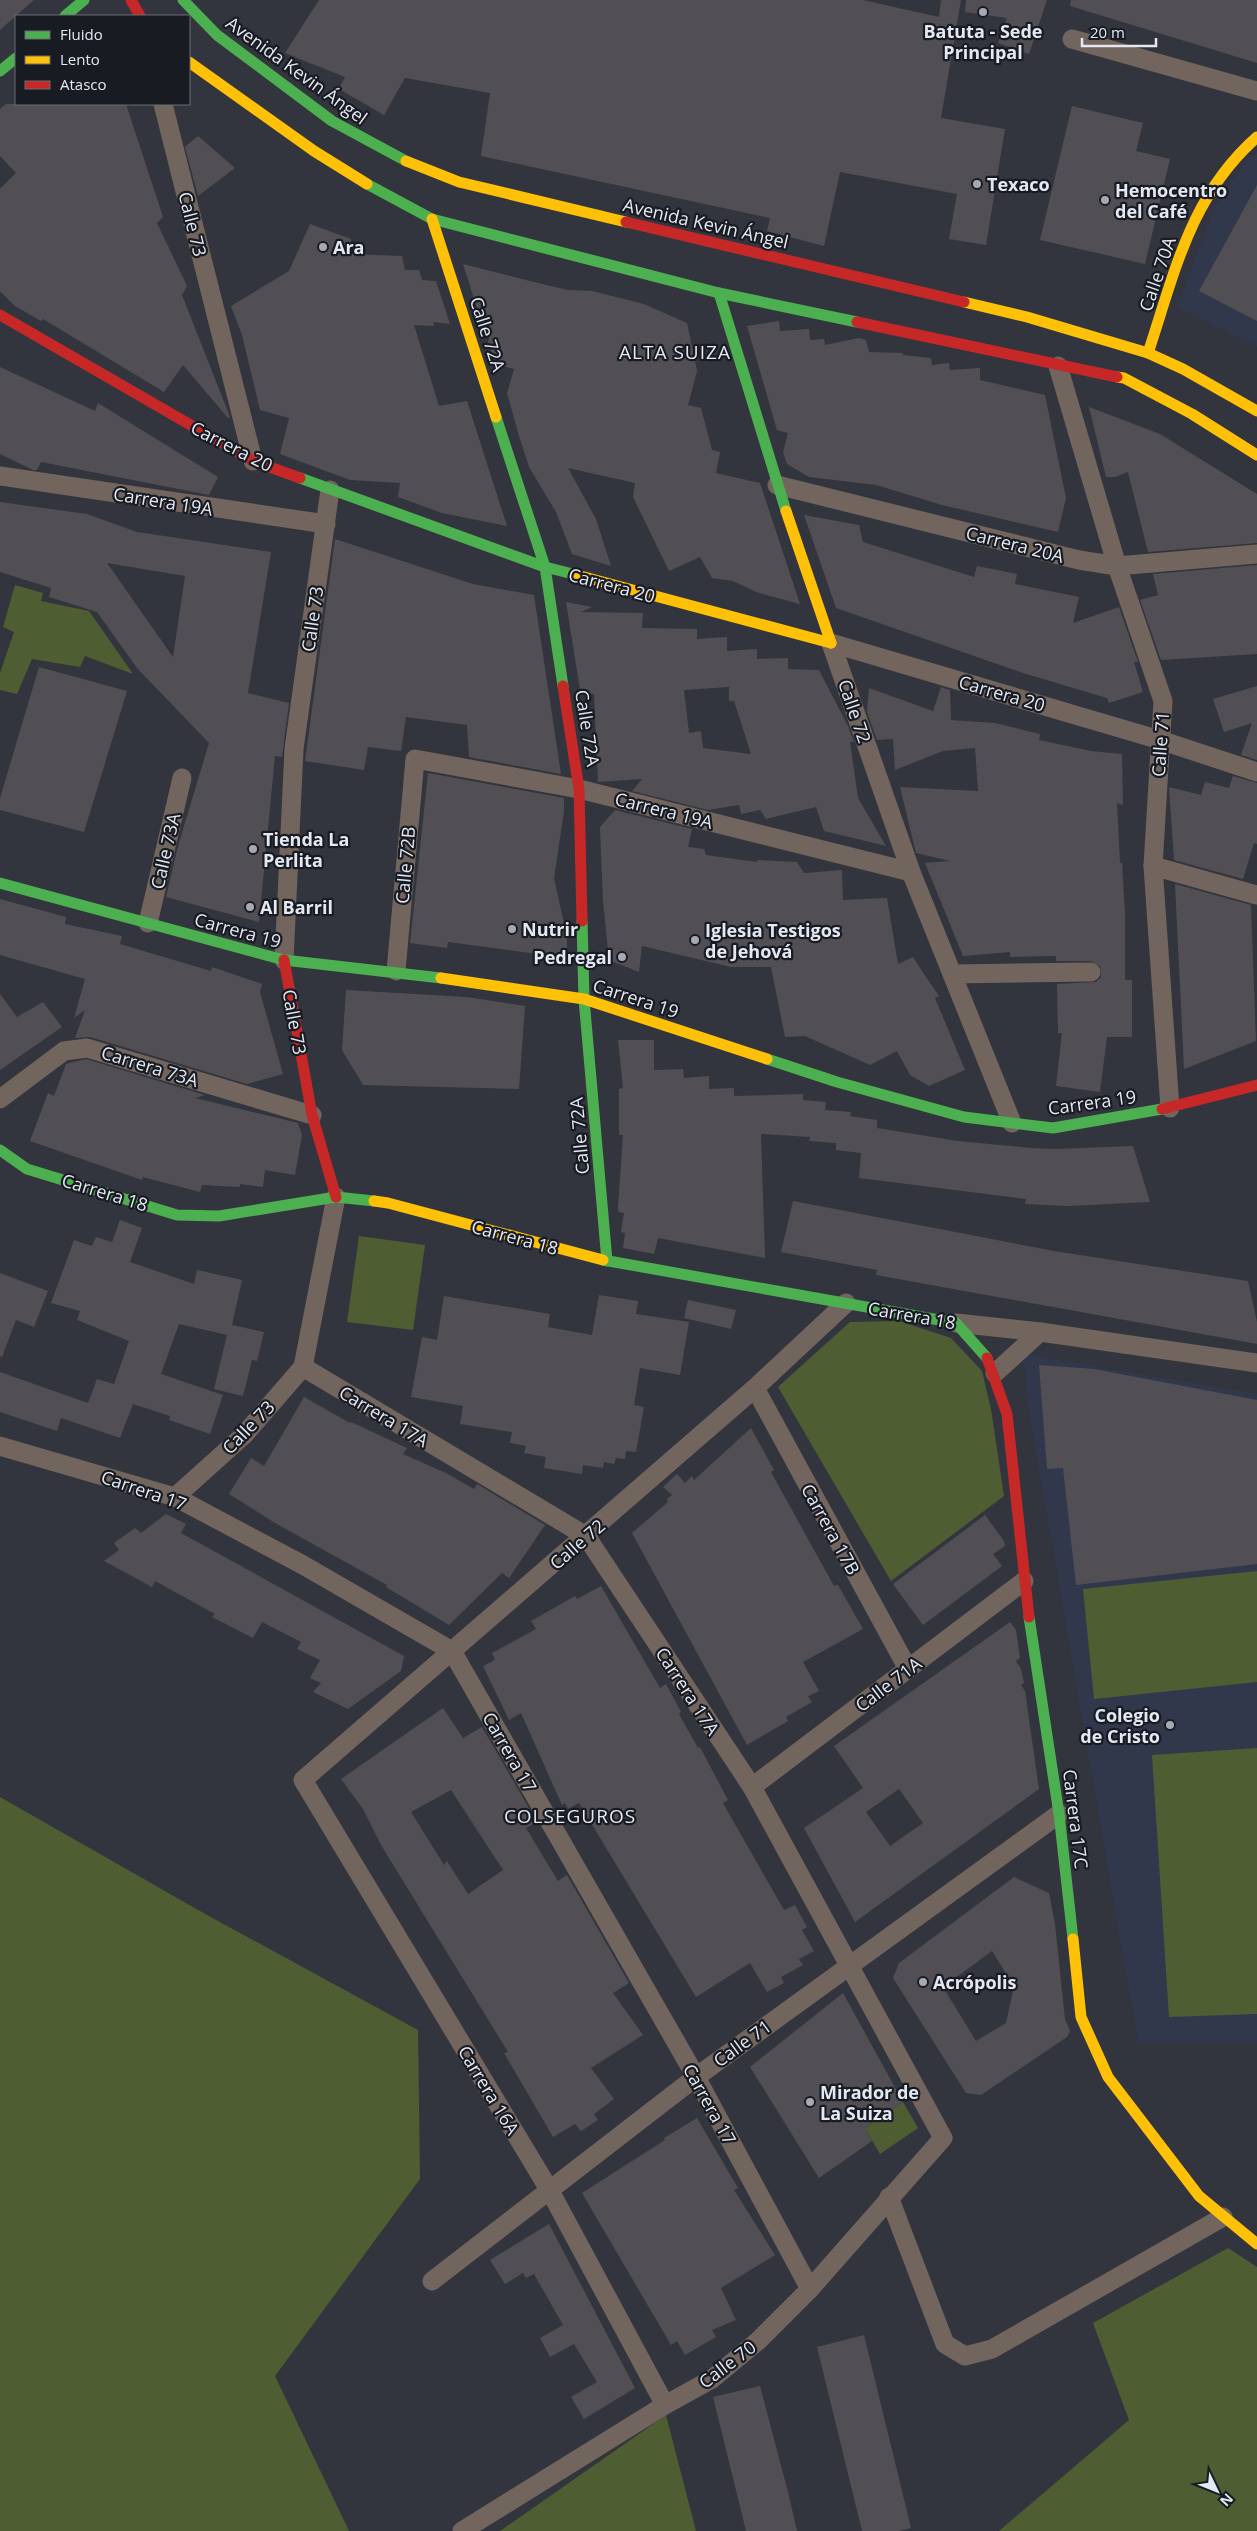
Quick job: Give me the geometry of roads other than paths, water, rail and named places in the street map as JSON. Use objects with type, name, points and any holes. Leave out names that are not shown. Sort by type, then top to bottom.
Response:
[{"type":"street","points":[[65,15],[84,0]]},
{"type":"street","points":[[131,0],[139,15]]},
{"type":"street","name":"Avenida Kevin Ángel","points":[[183,0],[217,35],[332,121],[394,157],[459,182],[1021,315],[1148,353],[1183,369],[1257,411]]},
{"type":"street","points":[[1072,39],[1257,92]]},
{"type":"street","points":[[0,71],[15,59]]},
{"type":"street","points":[[190,63],[314,151],[384,195],[432,219],[719,293],[1058,366],[1124,378],[1171,401],[1233,437],[1257,455]]},
{"type":"street","name":"Calle 73","points":[[163,105],[253,461]]},
{"type":"street","name":"Calle 70A","points":[[1148,353],[1196,213],[1219,175],[1257,137]]},
{"type":"street","name":"Calle 72A","points":[[432,219],[545,567],[579,789],[584,999],[607,1261]]},
{"type":"street","name":"Calle 72","points":[[719,293],[777,485],[911,872],[1012,1123]]},
{"type":"street","name":"Carrera 20","points":[[0,315],[253,461],[330,490],[545,567],[831,643],[1160,740],[1257,772]]},
{"type":"street","name":"Calle 71","points":[[1058,366],[1116,566],[1163,701],[1153,866],[1170,1108]]},
{"type":"street","name":"Carrera 19A","points":[[0,476],[326,524]]},
{"type":"street","name":"Carrera 20A","points":[[777,485],[1079,560],[1116,566],[1257,554]]},
{"type":"street","name":"Calle 73","points":[[175,1497],[244,1435],[303,1367],[336,1198],[312,1115],[284,960],[294,749],[330,490]]},
{"type":"street","name":"Carrera 19A","points":[[414,759],[579,789],[911,872]]},
{"type":"street","name":"Calle 72B","points":[[396,970],[414,759]]},
{"type":"street","name":"Calle 73A","points":[[148,923],[182,778]]},
{"type":"street","points":[[1153,866],[1257,895]]},
{"type":"street","name":"Carrera 19","points":[[0,883],[284,960],[396,970],[584,999],[837,1082],[964,1117],[1052,1128],[1170,1108],[1257,1085]]},
{"type":"street","points":[[952,974],[1091,972]]},
{"type":"street","name":"Carrera 73A","points":[[0,1099],[64,1051],[87,1048],[312,1115]]},
{"type":"street","name":"Carrera 18","points":[[0,1150],[27,1169],[178,1215],[219,1216],[336,1198],[388,1202],[607,1261],[956,1323],[1040,1332],[1257,1363]]},
{"type":"street","name":"Calle 72","points":[[302,1780],[755,1388],[846,1303]]},
{"type":"street","name":"Carrera 17C","points":[[956,1323],[980,1349],[995,1373],[1007,1414],[1024,1581],[1059,1814],[1082,2016],[1108,2077],[1199,2196],[1257,2244]]},
{"type":"street","points":[[995,1373],[1040,1332]]},
{"type":"street","name":"Carrera 17A","points":[[303,1367],[586,1536],[752,1787],[943,2138]]},
{"type":"street","name":"Carrera 17B","points":[[755,1388],[908,1669]]},
{"type":"street","name":"Carrera 17","points":[[0,1446],[175,1497],[304,1565],[452,1651],[696,2077],[810,2289]]},
{"type":"street","name":"Calle 71A","points":[[752,1787],[1024,1581]]},
{"type":"street","name":"Carrera 16A","points":[[302,1780],[550,2191],[664,2405]]},
{"type":"street","name":"Calle 71","points":[[432,2281],[696,2077],[1059,1814]]},
{"type":"street","name":"Calle 70","points":[[462,2531],[664,2405],[712,2379],[758,2341],[810,2289],[889,2197],[943,2138]]},
{"type":"street","points":[[889,2197],[945,2344],[966,2356],[992,2349],[1223,2217]]},
{"type":"place","name":"Batuta - Sede Principal","points":[[983,12]]},
{"type":"place","name":"Texaco","points":[[977,184]]},
{"type":"place","name":"Hemocentro del Café","points":[[1105,200]]},
{"type":"place","name":"Ara","points":[[323,247]]},
{"type":"place","name":"Tienda La Perlita","points":[[253,849]]},
{"type":"place","name":"Al Barril","points":[[250,907]]},
{"type":"place","name":"Nutrir","points":[[512,929]]},
{"type":"place","name":"Iglesia Testigos de Jehová","points":[[695,940]]},
{"type":"place","name":"Pedregal","points":[[622,957]]},
{"type":"place","name":"Colegio de Cristo","points":[[1170,1725]]},
{"type":"place","name":"Acrópolis","points":[[923,1982]]},
{"type":"place","name":"Mirador de La Suiza","points":[[810,2102]]},
{"type":"district","name":"ALTA SUIZA","points":[[675,352]]},
{"type":"district","name":"COLSEGUROS","points":[[570,1816]]}]
